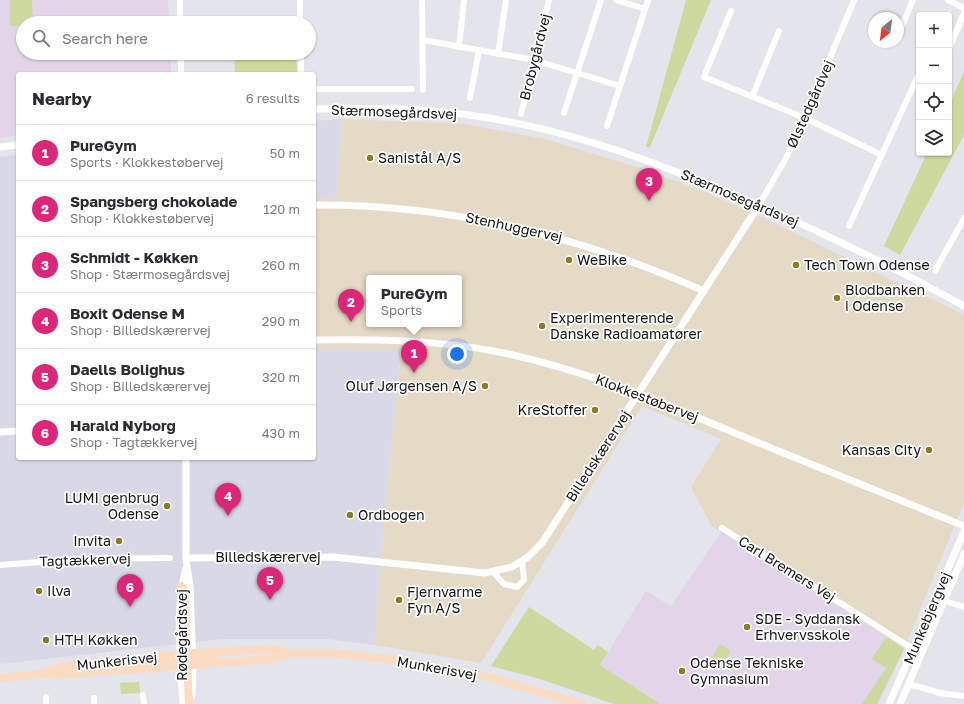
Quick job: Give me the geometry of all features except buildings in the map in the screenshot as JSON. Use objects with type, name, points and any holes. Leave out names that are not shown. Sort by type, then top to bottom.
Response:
[{"type":"main road","points":[[181,586],[185,592],[190,704]]},
{"type":"main road","name":"Munkerisvej","points":[[0,678],[41,674],[60,675],[101,672],[256,650],[274,649],[289,653],[331,653],[432,666],[484,676],[582,704]]},
{"type":"main road","name":"Munkerisvej","points":[[41,674],[58,667],[187,660],[271,659],[289,653]]},
{"type":"street","points":[[180,0],[180,16]]},
{"type":"street","points":[[300,0],[300,16]]},
{"type":"street","points":[[422,0],[423,90]]},
{"type":"street","points":[[459,47],[464,0]]},
{"type":"street","points":[[498,54],[506,0]]},
{"type":"street","name":"Brobygårdvej","points":[[521,114],[549,0]]},
{"type":"street","points":[[564,113],[601,0]]},
{"type":"street","points":[[616,0],[645,9]]},
{"type":"street","points":[[607,126],[648,0]]},
{"type":"street","name":"Ølstedgårdvej","points":[[759,205],[785,160],[805,118],[854,0]]},
{"type":"street","points":[[904,21],[913,0]]},
{"type":"street","points":[[948,0],[964,8]]},
{"type":"street","points":[[731,11],[704,77],[805,118],[882,155]]},
{"type":"street","points":[[949,48],[964,13]]},
{"type":"street","points":[[752,97],[779,31]]},
{"type":"street","points":[[422,40],[534,60],[620,86]]},
{"type":"street","points":[[470,98],[479,50]]},
{"type":"street","points":[[180,60],[181,72]]},
{"type":"street","points":[[301,60],[301,72]]},
{"type":"street","points":[[849,226],[916,80]]},
{"type":"street","points":[[316,89],[412,89]]},
{"type":"street","name":"Stærmosegårdsvej","points":[[316,109],[359,108],[424,110],[470,115],[519,124],[601,144],[665,167],[759,205],[838,240],[964,306]]},
{"type":"street","points":[[0,147],[16,145]]},
{"type":"street","name":"Stenhuggervej","points":[[316,205],[380,206],[426,211],[517,226],[610,252],[658,270],[704,291]]},
{"type":"street","name":"Billedskærervej","points":[[186,558],[333,557],[476,573],[507,569],[522,561],[542,543],[759,205]]},
{"type":"street","points":[[935,271],[964,218]]},
{"type":"street","name":"Klokkestøbervej","points":[[316,340],[401,340],[444,343],[493,351],[575,372],[638,393],[964,526]]},
{"type":"street","points":[[0,432],[16,431]]},
{"type":"street","name":"Rødegårdsvej","points":[[183,704],[187,660],[190,586],[186,566],[186,460]]},
{"type":"street","name":"Carl Bremers Vej","points":[[722,528],[913,649]]},
{"type":"street","name":"Munkebjergvej","points":[[889,704],[964,532]]},
{"type":"street","name":"Munkebjergvej","points":[[900,704],[964,554]]},
{"type":"street","name":"Tagtækkervej","points":[[0,565],[81,559],[170,558]]},
{"type":"street","points":[[493,572],[504,584],[517,587],[524,580],[522,561]]},
{"type":"street","name":"Rødegårdsvej","points":[[181,586],[186,566]]},
{"type":"street","points":[[944,601],[964,607]]},
{"type":"street","points":[[909,684],[940,693],[964,696]]},
{"type":"street","points":[[143,695],[144,704]]},
{"type":"shaded area","points":[[0,0],[168,0],[169,16],[16,16],[16,60],[171,60],[171,72],[16,72],[16,135],[0,138]]},
{"type":"shaded area","points":[[342,119],[337,198],[316,199],[316,121]]},
{"type":"shaded area","points":[[342,119],[464,124],[545,139],[643,169],[703,191],[762,217],[964,315],[964,503],[904,649],[722,531],[712,527],[691,487],[721,439],[642,406],[481,663],[375,645],[381,554],[401,349],[316,349],[316,199],[337,198]]},
{"type":"shaded area","points":[[16,155],[16,460],[316,460],[316,349],[401,349],[381,554],[375,645],[327,639],[222,639],[0,664],[0,157]]},
{"type":"shaded area","name":"SDE - Syddansk Erhvervsskole","points":[[722,531],[904,649],[878,704],[660,704],[600,665],[646,591],[671,606]]},
{"type":"green space","points":[[10,0],[32,0],[33,16],[16,16],[16,26],[10,26]]},
{"type":"green space","points":[[686,0],[711,0],[650,147],[646,147]]},
{"type":"green space","points":[[234,60],[296,60],[297,72],[235,72]]},
{"type":"green space","points":[[964,71],[964,135],[900,255],[884,246],[926,156],[952,156],[952,99]]},
{"type":"green space","points":[[529,607],[594,650],[598,645],[608,652],[600,665],[660,704],[614,704],[537,678],[491,666]]},
{"type":"green space","points":[[886,637],[904,649],[877,704],[862,704],[886,668],[872,659]]},
{"type":"green space","points":[[720,644],[731,651],[720,667],[710,661]]},
{"type":"green space","points":[[139,682],[140,693],[121,694],[120,683]]},
{"type":"place","name":"Sanistål A/S","points":[[370,158]]},
{"type":"place","name":"Schmidt - Køkken","points":[[649,201]]},
{"type":"place","name":"WeBike","points":[[569,260]]},
{"type":"place","name":"Tech Town Odense","points":[[796,265]]},
{"type":"place","name":"Blodbanken i Odense","points":[[837,298]]},
{"type":"place","name":"Spangsberg chokolade","points":[[351,322]]},
{"type":"place","name":"Experimenterende Danske Radioamatører","points":[[542,326]]},
{"type":"place","name":"PureGym","points":[[414,373]]},
{"type":"place","name":"Oluf Jørgensen A/S","points":[[485,386]]},
{"type":"place","name":"KreStoffer","points":[[595,410]]},
{"type":"place","name":"Kansas City","points":[[929,450]]},
{"type":"place","name":"LUMI genbrug Odense","points":[[167,506]]},
{"type":"place","name":"Ordbogen","points":[[350,515]]},
{"type":"place","name":"Boxit Odense M","points":[[228,516]]},
{"type":"place","name":"Invita","points":[[119,541]]},
{"type":"place","name":"Ilva","points":[[39,591]]},
{"type":"place","name":"Daells Bolighus","points":[[270,600]]},
{"type":"place","name":"Fjernvarme Fyn A/S","points":[[399,600]]},
{"type":"place","name":"Harald Nyborg","points":[[130,607]]},
{"type":"place","name":"SDE - Syddansk Erhvervsskole","points":[[747,627]]},
{"type":"place","name":"HTH Køkken","points":[[46,640]]},
{"type":"place","name":"Odense Tekniske Gymnasium","points":[[682,671]]}]
